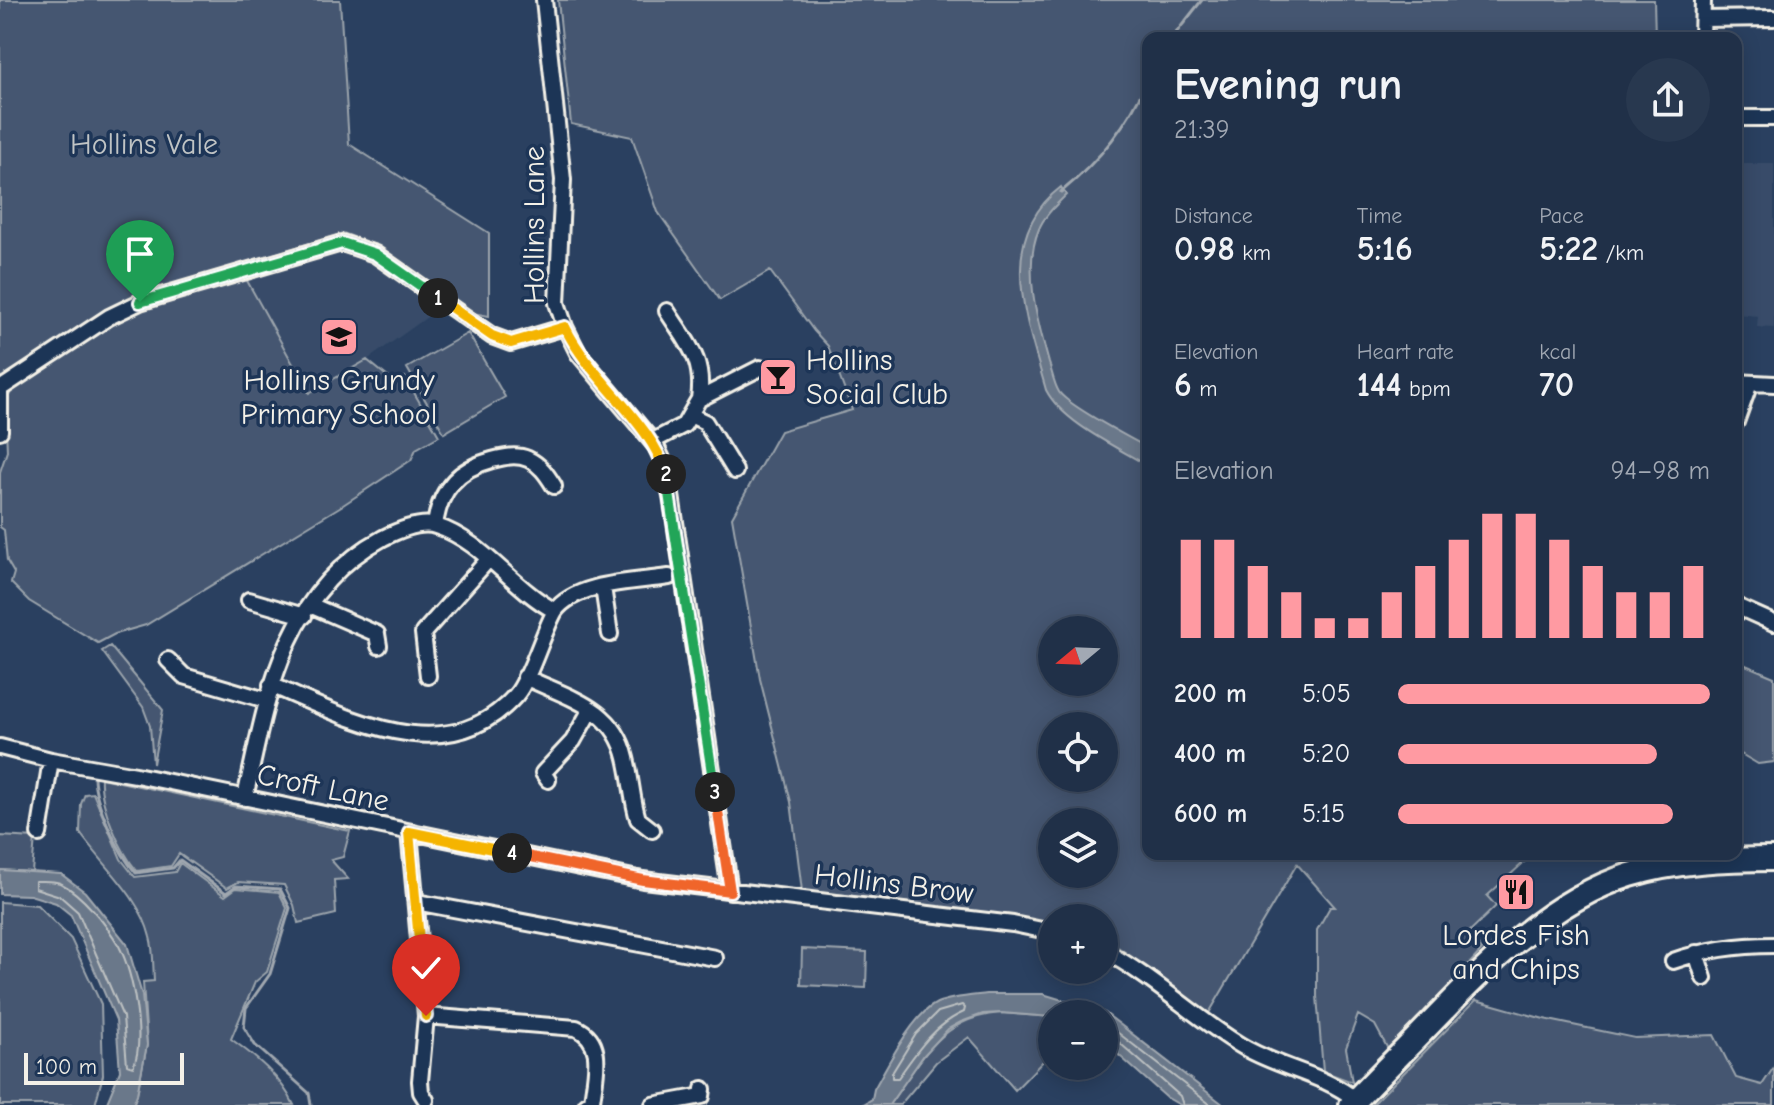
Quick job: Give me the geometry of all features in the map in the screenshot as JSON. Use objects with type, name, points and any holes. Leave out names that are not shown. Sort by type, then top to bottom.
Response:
[{"type":"highway","points":[[1353,1103],[1506,949],[1574,901],[1627,876],[1666,866],[1774,859]]},
{"type":"street","name":"Hollins Lane","points":[[544,0],[563,180],[557,303],[565,327],[588,366],[653,441],[662,459],[671,495],[730,891]]},
{"type":"street","points":[[1702,32],[1703,0]]},
{"type":"street","points":[[1703,19],[1774,18]]},
{"type":"street","points":[[1742,118],[1774,118]]},
{"type":"street","points":[[0,431],[0,388],[109,317],[140,302],[342,243],[375,254],[492,336],[511,343],[565,327]]},
{"type":"street","points":[[653,441],[684,425],[699,399],[702,380],[699,363],[667,311]]},
{"type":"street","points":[[699,399],[760,368]]},
{"type":"street","points":[[1743,382],[1774,384]]},
{"type":"street","points":[[690,415],[705,422],[735,471]]},
{"type":"street","points":[[435,526],[445,491],[457,475],[473,466],[519,456],[538,465],[554,486]]},
{"type":"street","points":[[245,798],[269,693],[284,648],[307,611],[343,566],[373,544],[406,530],[424,525],[435,526],[469,543],[529,596],[555,611]]},
{"type":"street","points":[[428,676],[416,635],[488,560]]},
{"type":"street","points":[[168,660],[184,676],[269,693],[361,723],[438,736],[458,733],[490,716],[518,694],[555,611],[567,597],[583,590],[669,577]]},
{"type":"street","points":[[603,587],[610,634]]},
{"type":"street","points":[[249,600],[307,611],[377,634],[379,646]]},
{"type":"street","points":[[1742,609],[1774,623]]},
{"type":"street","points":[[525,677],[605,717],[616,730],[626,757],[638,819],[652,830]]},
{"type":"street","points":[[527,773],[546,776],[573,741],[591,709]]},
{"type":"street","name":"Croft Lane","points":[[0,747],[51,760],[643,880],[730,891]]},
{"type":"street","points":[[39,834],[51,760]]},
{"type":"street","points":[[409,832],[426,1016],[420,1081],[426,1103]]},
{"type":"street","name":"Hollins Brow","points":[[730,891],[1038,929]]},
{"type":"street","points":[[416,902],[715,958]]},
{"type":"street","points":[[1673,961],[1735,945],[1774,945]]},
{"type":"street","points":[[1696,953],[1704,978]]},
{"type":"street","points":[[1118,961],[1240,1045],[1274,1063],[1339,1087],[1353,1103]]},
{"type":"street","points":[[426,1016],[582,1030],[595,1043],[592,1104]]},
{"type":"street","points":[[653,1105],[702,1096],[703,1089]]},
{"type":"shaded area","points":[[1742,164],[1774,164],[1774,328],[1757,327],[1758,316],[1742,315]]},
{"type":"shaded area","name":"Hollins Grundy Primary School","points":[[341,249],[363,257],[432,304],[430,315],[367,360],[309,394],[245,277]]},
{"type":"green space","name":"Hollins Vale","points":[[0,0],[340,0],[349,144],[489,233],[489,316],[467,312],[378,246],[343,233],[137,295],[105,311],[0,385]]},
{"type":"green space","points":[[558,0],[1654,0],[1655,32],[1142,32],[1142,860],[1526,860],[1487,896],[1496,906],[1468,933],[1482,950],[1389,1051],[1375,1025],[1358,1015],[1346,1048],[1352,1082],[1323,1071],[1317,996],[1317,930],[1330,907],[1335,907],[1297,864],[1209,1013],[1118,947],[1118,904],[1038,904],[1038,921],[802,891],[791,802],[760,679],[732,517],[780,431],[852,410],[828,346],[770,271],[720,300],[658,212],[632,137],[571,124]]},
{"type":"green space","points":[[245,277],[309,393],[367,360],[394,382],[405,377],[439,436],[416,449],[411,460],[343,505],[146,625],[115,634],[98,643],[29,601],[11,583],[14,573],[7,561],[4,530],[0,527],[0,472],[7,451],[5,404],[14,386],[77,343],[124,317]]},
{"type":"green space","points":[[468,333],[505,397],[444,433],[407,368]]},
{"type":"green space","points":[[110,646],[163,710],[153,764],[150,726],[143,707],[102,651]]},
{"type":"green space","points":[[1742,664],[1774,677],[1774,762],[1758,764],[1742,755]]},
{"type":"green space","points":[[101,778],[350,831],[343,857],[331,860],[348,879],[334,880],[336,914],[298,923],[294,905],[284,885],[238,882],[227,888],[179,854],[171,866],[137,871],[112,827],[103,801]]},
{"type":"green space","points":[[93,793],[121,859],[135,877],[175,872],[180,863],[225,896],[236,888],[279,892],[287,908],[267,972],[255,982],[231,1039],[275,1077],[294,1105],[133,1105],[147,1045],[143,982],[154,981],[152,948],[138,909],[80,833],[81,804],[85,794]]},
{"type":"green space","points":[[0,836],[35,838],[32,872],[0,870]]},
{"type":"green space","points":[[0,902],[37,905],[71,939],[101,1004],[103,1075],[95,1105],[0,1105]]},
{"type":"green space","points":[[802,949],[867,952],[866,988],[801,985]]},
{"type":"green space","points":[[1476,1000],[1544,1019],[1635,1038],[1714,1035],[1736,1078],[1762,1085],[1774,1067],[1774,1105],[1372,1105]]},
{"type":"green space","points":[[1001,1013],[1038,1016],[1038,1066],[1015,1090],[969,1037],[936,1062],[900,1105],[889,1105],[934,1044],[947,1032],[980,1016]]},
{"type":"water","points":[[1061,187],[1066,195],[1041,224],[1032,261],[1037,314],[1054,382],[1059,392],[1074,405],[1142,445],[1142,462],[1078,424],[1046,390],[1031,337],[1021,282],[1022,256],[1028,231],[1040,208]]},
{"type":"water","points":[[0,870],[61,874],[85,892],[127,944],[142,995],[147,1045],[133,1105],[106,1105],[120,1071],[116,1020],[71,915],[56,903],[30,895],[0,894]]},
{"type":"water","points":[[987,994],[1043,994],[1063,1000],[1038,1000],[1038,1016],[983,1014],[961,1022],[948,1029],[924,1055],[889,1105],[862,1105],[872,1099],[874,1089],[901,1042],[919,1018],[937,1003]]},
{"type":"water","points":[[1118,1023],[1224,1105],[1180,1105],[1166,1097],[1118,1054]]},
{"type":"waterway","points":[[1177,32],[1202,0]]},
{"type":"waterway","points":[[1061,192],[1088,168],[1111,141],[1142,91]]},
{"type":"waterway","points":[[94,776],[98,799],[109,827],[136,873],[173,868],[180,860],[226,893],[236,886],[280,889],[290,908],[270,974],[246,1008],[244,1027],[255,1045],[309,1093],[311,1105]]},
{"type":"place","name":"Hollins Grundy Primary School","points":[[339,337]]},
{"type":"place","name":"Hollins Social Club","points":[[778,377]]},
{"type":"place","name":"Lordes Fish and Chips","points":[[1516,892]]},
{"type":"route","points":[[140,302],[342,243],[375,254],[492,336],[511,343],[565,327],[578,353],[653,441],[662,459],[671,495],[730,891],[643,880],[409,832],[426,1016]]}]
